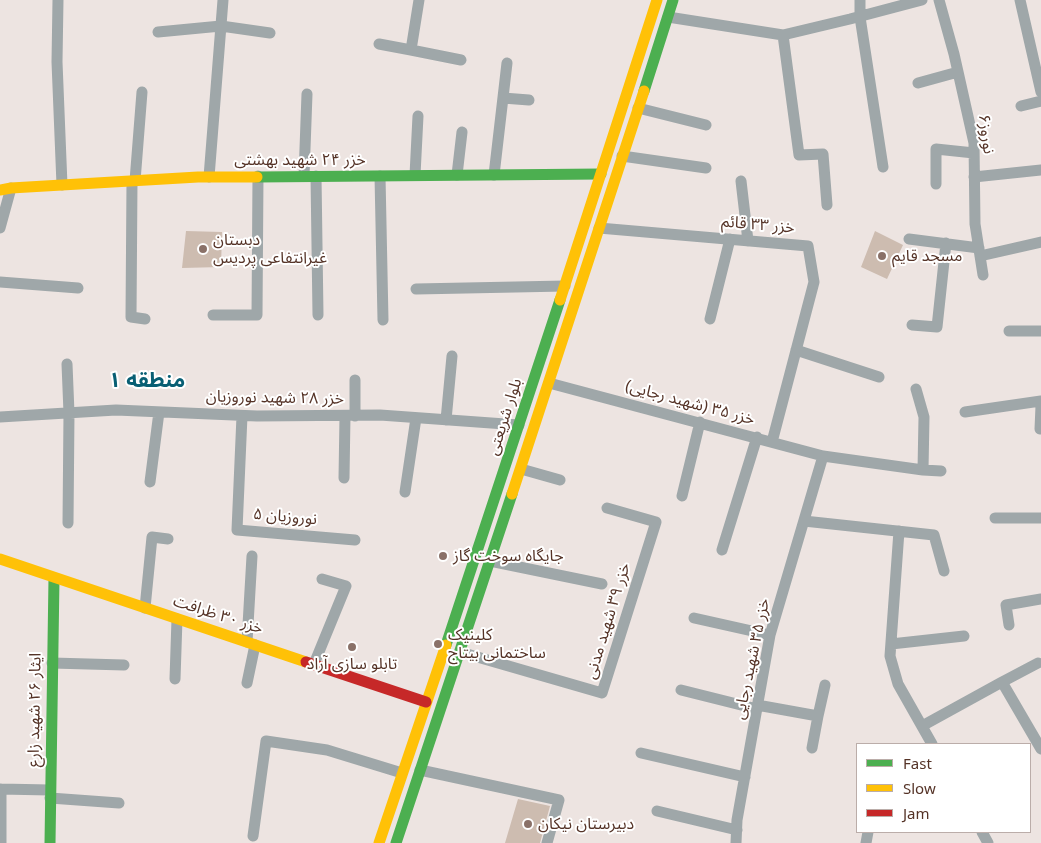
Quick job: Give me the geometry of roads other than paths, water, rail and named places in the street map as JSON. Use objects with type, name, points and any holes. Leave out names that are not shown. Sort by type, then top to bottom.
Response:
[{"type":"main road","name":"بلوار شریعتی","points":[[379,843],[519,425],[657,0]]},
{"type":"main road","name":"بلوار شریعتی","points":[[396,843],[521,469],[673,0]]},
{"type":"main road","name":"خزر ۲۴ شهید بهشتی","points":[[6,189],[209,177],[601,174]]},
{"type":"main road","name":"خزر ۳۰ ظرافت","points":[[0,560],[426,702]]},
{"type":"main road","name":"ایثار ۲۶ شهید زارع","points":[[50,843],[54,578]]},
{"type":"main road","points":[[387,819],[402,825]]},
{"type":"street","points":[[58,0],[62,185]]},
{"type":"street","points":[[209,177],[223,0]]},
{"type":"street","points":[[411,50],[420,0]]},
{"type":"street","points":[[860,0],[860,17],[883,167]]},
{"type":"street","points":[[668,17],[783,35],[922,0]]},
{"type":"street","name":"نوروز۶","points":[[939,0],[974,143],[975,224],[983,275]]},
{"type":"street","points":[[1020,0],[1041,92]]},
{"type":"street","points":[[158,32],[221,26],[270,33]]},
{"type":"street","points":[[783,35],[799,155],[823,154],[827,206]]},
{"type":"street","points":[[379,44],[461,60]]},
{"type":"street","points":[[494,175],[507,64]]},
{"type":"street","points":[[918,83],[958,72]]},
{"type":"street","points":[[142,92],[133,181],[131,317],[145,318]]},
{"type":"street","points":[[308,94],[310,176],[318,315]]},
{"type":"street","points":[[503,98],[529,100]]},
{"type":"street","points":[[1021,106],[1041,101]]},
{"type":"street","points":[[638,108],[706,125]]},
{"type":"street","points":[[415,176],[418,116]]},
{"type":"street","points":[[457,175],[462,132]]},
{"type":"street","points":[[936,184],[936,149],[974,152]]},
{"type":"street","points":[[622,156],[706,168]]},
{"type":"street","points":[[974,177],[1041,170]]},
{"type":"street","points":[[213,315],[257,315],[258,176]]},
{"type":"street","points":[[380,176],[383,320]]},
{"type":"street","points":[[741,181],[748,241]]},
{"type":"street","points":[[0,228],[6,189]]},
{"type":"street","name":"خزر ۳۳ قائم","points":[[599,228],[808,246],[814,282],[796,350]]},
{"type":"street","points":[[710,320],[730,239]]},
{"type":"street","points":[[909,239],[946,243],[980,252],[1041,242]]},
{"type":"street","points":[[912,325],[937,327],[946,243]]},
{"type":"street","points":[[0,282],[78,288]]},
{"type":"street","points":[[416,289],[564,286]]},
{"type":"street","points":[[1008,330],[1041,331]]},
{"type":"street","points":[[772,442],[796,350],[879,378]]},
{"type":"street","points":[[446,420],[452,356]]},
{"type":"street","points":[[67,364],[69,413],[68,523]]},
{"type":"street","points":[[344,478],[350,416],[356,380]]},
{"type":"street","name":"خزر ۳۵ (شهید رجایی)","points":[[549,383],[823,456],[940,471]]},
{"type":"street","points":[[916,389],[924,417],[922,470]]},
{"type":"street","points":[[965,412],[1041,402]]},
{"type":"street","points":[[1040,429],[1041,406]]},
{"type":"street","name":"خزر ۲۸ شهید نوروزیان","points":[[0,417],[116,410],[242,416],[416,418],[519,425]]},
{"type":"street","points":[[150,482],[159,412]]},
{"type":"street","name":"نوروزیان ۵","points":[[242,416],[237,530],[355,540]]},
{"type":"street","points":[[405,492],[416,418]]},
{"type":"street","points":[[682,496],[700,422]]},
{"type":"street","points":[[722,550],[757,437]]},
{"type":"street","name":"خزر ۳۵ شهید رجایی","points":[[736,843],[745,777],[770,634],[823,456]]},
{"type":"street","points":[[521,469],[560,480]]},
{"type":"street","name":"خزر ۳۹ شهید مدنی","points":[[460,652],[602,693],[656,522],[607,508]]},
{"type":"street","points":[[995,518],[1041,518]]},
{"type":"street","points":[[804,521],[934,535],[944,571]]},
{"type":"street","points":[[898,531],[890,656],[898,684],[931,743]]},
{"type":"street","points":[[145,608],[152,537],[168,539]]},
{"type":"street","points":[[248,683],[251,643],[252,556]]},
{"type":"street","points":[[490,561],[602,584]]},
{"type":"street","points":[[314,664],[346,586],[322,579]]},
{"type":"street","points":[[1009,625],[1006,605],[1041,599]]},
{"type":"street","points":[[694,618],[770,634]]},
{"type":"street","points":[[175,679],[178,619]]},
{"type":"street","points":[[891,644],[964,636]]},
{"type":"street","points":[[52,663],[124,664]]},
{"type":"street","points":[[922,726],[1038,664]]},
{"type":"street","points":[[1002,682],[1041,749]]},
{"type":"street","points":[[812,748],[825,685]]},
{"type":"street","points":[[681,690],[757,707],[818,716]]},
{"type":"street","points":[[253,836],[266,742],[327,750],[402,773]]},
{"type":"street","points":[[641,753],[745,777]]},
{"type":"street","points":[[420,770],[559,800],[547,843]]},
{"type":"street","points":[[1,843],[1,789],[119,803]]},
{"type":"street","points":[[657,811],[737,830]]},
{"type":"place","name":"دبستان غیرانتفاعی پردیس","points":[[203,249]]},
{"type":"place","name":"مسجد قایم","points":[[882,256]]},
{"type":"place","name":"جایگاه سوخت گاز","points":[[443,556]]},
{"type":"place","name":"کلینیک ساختمانی بیتاج","points":[[438,644]]},
{"type":"place","name":"تابلو سازی آراد","points":[[352,647]]},
{"type":"place","name":"دبیرستان نیکان","points":[[528,824]]},
{"type":"district","name":"منطقه ۱","points":[[147,381]]}]
